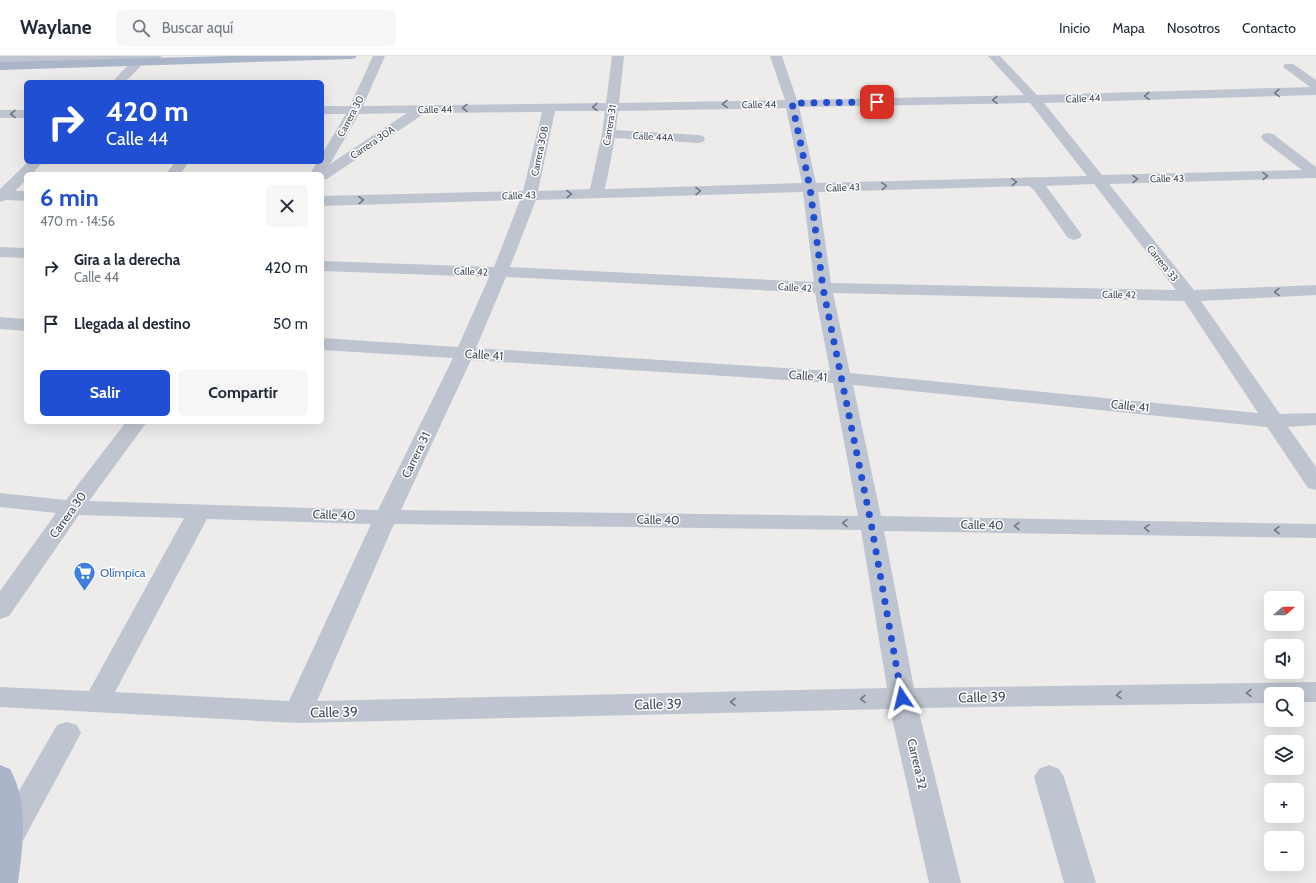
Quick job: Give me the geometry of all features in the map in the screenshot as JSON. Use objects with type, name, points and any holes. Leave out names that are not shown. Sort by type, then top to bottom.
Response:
[{"type":"main road","points":[[0,59],[103,56]]},
{"type":"main road","points":[[0,65],[351,56]]},
{"type":"main road","points":[[0,777],[4,798],[8,839],[2,883]]},
{"type":"street","points":[[0,59],[156,56]]},
{"type":"street","points":[[0,65],[285,56]]},
{"type":"street","name":"Carrera 30","points":[[324,162],[355,110],[379,56]]},
{"type":"street","name":"Carrera 31","points":[[597,193],[609,134],[618,56]]},
{"type":"street","name":"Carrera 32","points":[[776,56],[792,103],[810,188],[823,288],[871,523],[902,698],[945,883]]},
{"type":"street","name":"Carrera 33","points":[[994,56],[1034,99],[1096,180],[1189,296],[1316,483]]},
{"type":"street","points":[[120,80],[138,62]]},
{"type":"street","points":[[1289,67],[1316,86]]},
{"type":"street","points":[[885,90],[892,102]]},
{"type":"street","name":"Calle 44","points":[[324,110],[892,102],[1316,91]]},
{"type":"street","name":"Carrera 30B","points":[[530,195],[549,108]]},
{"type":"street","name":"Carrera 30A","points":[[324,175],[422,109]]},
{"type":"street","points":[[0,114],[24,114]]},
{"type":"street","name":"Calle 44A","points":[[609,134],[698,138]]},
{"type":"street","points":[[1268,137],[1316,174]]},
{"type":"street","points":[[26,172],[34,164]]},
{"type":"street","points":[[1,196],[24,174]]},
{"type":"street","name":"Calle 43","points":[[324,201],[1316,174]]},
{"type":"street","points":[[1033,182],[1039,187],[1074,235]]},
{"type":"street","name":"Carrera 31","points":[[298,712],[386,517],[465,353],[500,272],[530,195]]},
{"type":"street","points":[[1,196],[24,196]]},
{"type":"street","points":[[0,252],[24,253]]},
{"type":"street","name":"Calle 42","points":[[324,266],[500,272],[823,288],[1189,296],[1316,290]]},
{"type":"street","points":[[0,323],[24,325]]},
{"type":"street","name":"Calle 41","points":[[324,344],[841,378],[1274,421],[1316,419]]},
{"type":"street","name":"Carrera 30","points":[[0,610],[72,508],[135,424]]},
{"type":"street","name":"Calle 40","points":[[0,500],[72,508],[386,517],[871,523],[1316,531]]},
{"type":"street","points":[[96,703],[200,511]]},
{"type":"street","name":"Calle 39","points":[[0,697],[298,712],[902,698],[1316,692]]},
{"type":"street","points":[[8,839],[67,733]]},
{"type":"street","points":[[1049,777],[1080,883]]},
{"type":"place","name":"Olímpica","points":[[85,592]]},
{"type":"route","points":[[877,102],[792,103],[810,188],[823,288],[871,523],[902,698]]}]
